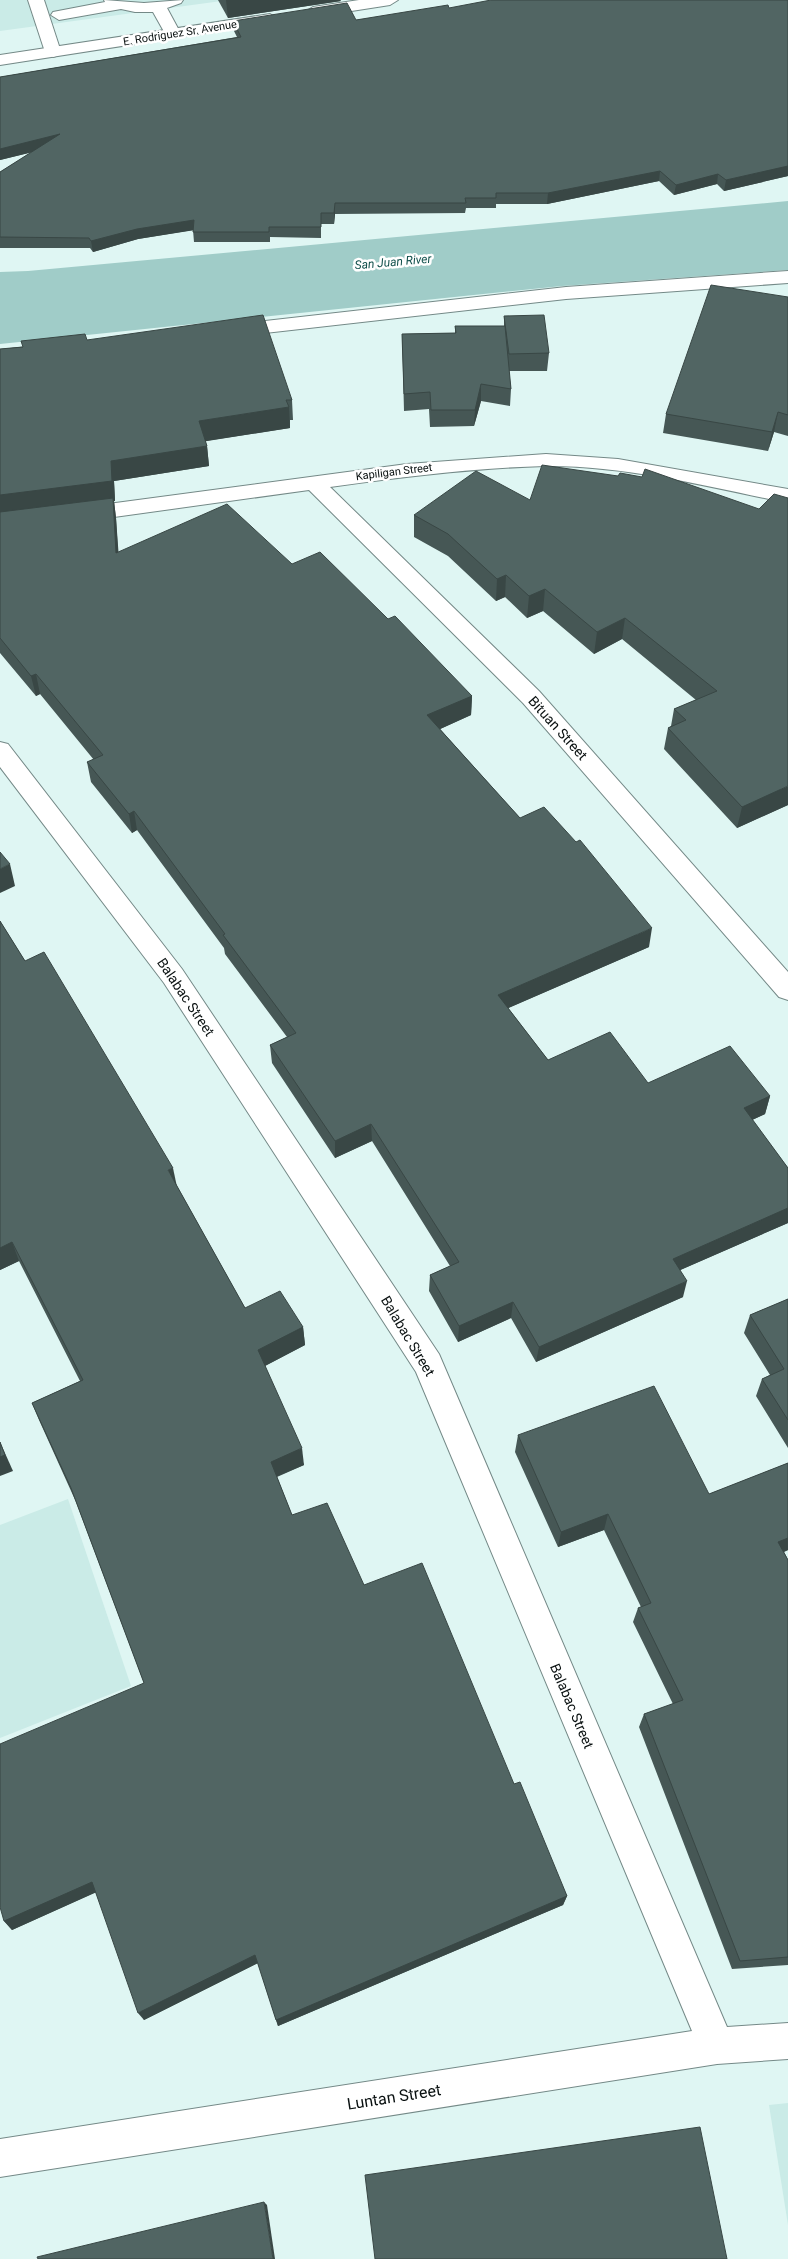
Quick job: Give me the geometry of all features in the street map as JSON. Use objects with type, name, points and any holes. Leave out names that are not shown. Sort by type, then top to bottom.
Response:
[{"type":"street","points":[[36,0],[53,52]]},
{"type":"street","points":[[43,20],[57,8],[115,1],[132,7],[158,6],[176,0]]},
{"type":"street","points":[[302,14],[390,0]]},
{"type":"street","points":[[158,6],[173,34]]},
{"type":"street","name":"E. Rodriguez Sr. Avenue","points":[[0,60],[282,17]]},
{"type":"street","points":[[208,333],[566,294],[788,277]]},
{"type":"street","name":"Kapiligan Street","points":[[59,517],[407,470],[546,460],[618,465],[709,480],[788,496]]},
{"type":"street","name":"Bituan Street","points":[[313,482],[531,697],[788,990]]},
{"type":"street","name":"Balabac Street","points":[[0,750],[173,976],[428,1364],[717,2046]]},
{"type":"street","name":"Luntan Street","points":[[0,2158],[717,2046],[788,2041]]},
{"type":"shaded area","points":[[0,0],[229,0],[0,31]]},
{"type":"shaded area","points":[[68,1499],[131,1686],[0,1738],[0,1525]]},
{"type":"shaded area","points":[[788,2103],[788,2225],[769,2105]]},
{"type":"water","name":"San Juan River","points":[[788,201],[788,270],[562,286],[0,344],[0,272],[28,271]]},
{"type":"building","points":[[491,0],[788,0],[788,166],[726,180],[718,174],[676,185],[660,171],[548,193],[496,193],[496,198],[465,198],[466,203],[335,203],[334,213],[321,213],[321,227],[269,227],[269,232],[193,232],[194,220],[137,229],[91,241],[89,238],[0,237],[0,172],[60,134],[0,149],[0,77],[241,37],[233,21],[347,3],[356,20],[448,5],[449,8]]},
{"type":"building","points":[[711,285],[788,297],[788,415],[778,412],[772,432],[666,414]]},
{"type":"building","points":[[263,315],[292,400],[286,400],[289,407],[199,421],[207,446],[111,461],[112,481],[0,495],[0,349],[23,347],[21,341],[85,334],[87,340]]},
{"type":"building","points":[[544,315],[549,353],[509,354],[504,316]]},
{"type":"building","points":[[455,326],[505,326],[511,389],[481,384],[475,410],[431,410],[430,392],[404,394],[402,334],[456,333]]},
{"type":"building","points":[[542,465],[618,476],[620,473],[642,477],[645,469],[759,509],[774,494],[788,498],[788,786],[742,807],[668,728],[686,720],[674,709],[717,691],[625,618],[597,632],[545,589],[529,596],[506,575],[497,579],[448,534],[414,515],[476,471],[530,500]]},
{"type":"building","points":[[113,498],[116,553],[227,504],[292,564],[320,552],[388,619],[395,616],[472,696],[427,715],[520,818],[544,807],[576,842],[580,840],[652,928],[498,995],[548,1060],[610,1032],[648,1083],[730,1046],[770,1096],[744,1108],[788,1168],[788,1208],[673,1259],[687,1281],[539,1347],[513,1302],[459,1326],[430,1275],[459,1262],[371,1124],[335,1141],[270,1045],[296,1033],[134,811],[129,814],[87,762],[103,755],[36,674],[31,676],[0,638],[0,512]]},
{"type":"building","points":[[0,852],[10,864],[0,869]]},
{"type":"building","points":[[0,921],[25,961],[44,952],[173,1168],[168,1170],[245,1308],[280,1291],[303,1327],[258,1350],[302,1448],[271,1462],[292,1515],[327,1503],[364,1585],[422,1563],[514,1784],[520,1782],[567,1896],[276,2020],[255,1955],[138,2013],[92,1882],[4,1921],[0,1907],[0,1744],[144,1683],[71,1488],[32,1403],[83,1380],[12,1242],[0,1248]]},
{"type":"building","points":[[788,1299],[788,1420],[762,1379],[784,1369],[750,1315]]},
{"type":"building","points":[[654,1386],[709,1494],[788,1463],[788,1538],[778,1542],[788,1560],[788,1957],[740,1961],[644,1714],[683,1700],[638,1608],[651,1603],[608,1514],[561,1532],[518,1435]]},
{"type":"building","points":[[0,1442],[5,1455],[0,1457]]},
{"type":"building","points":[[700,2127],[727,2259],[375,2259],[365,2175]]},
{"type":"building","points":[[264,2202],[273,2259],[38,2259],[37,2257]]}]
